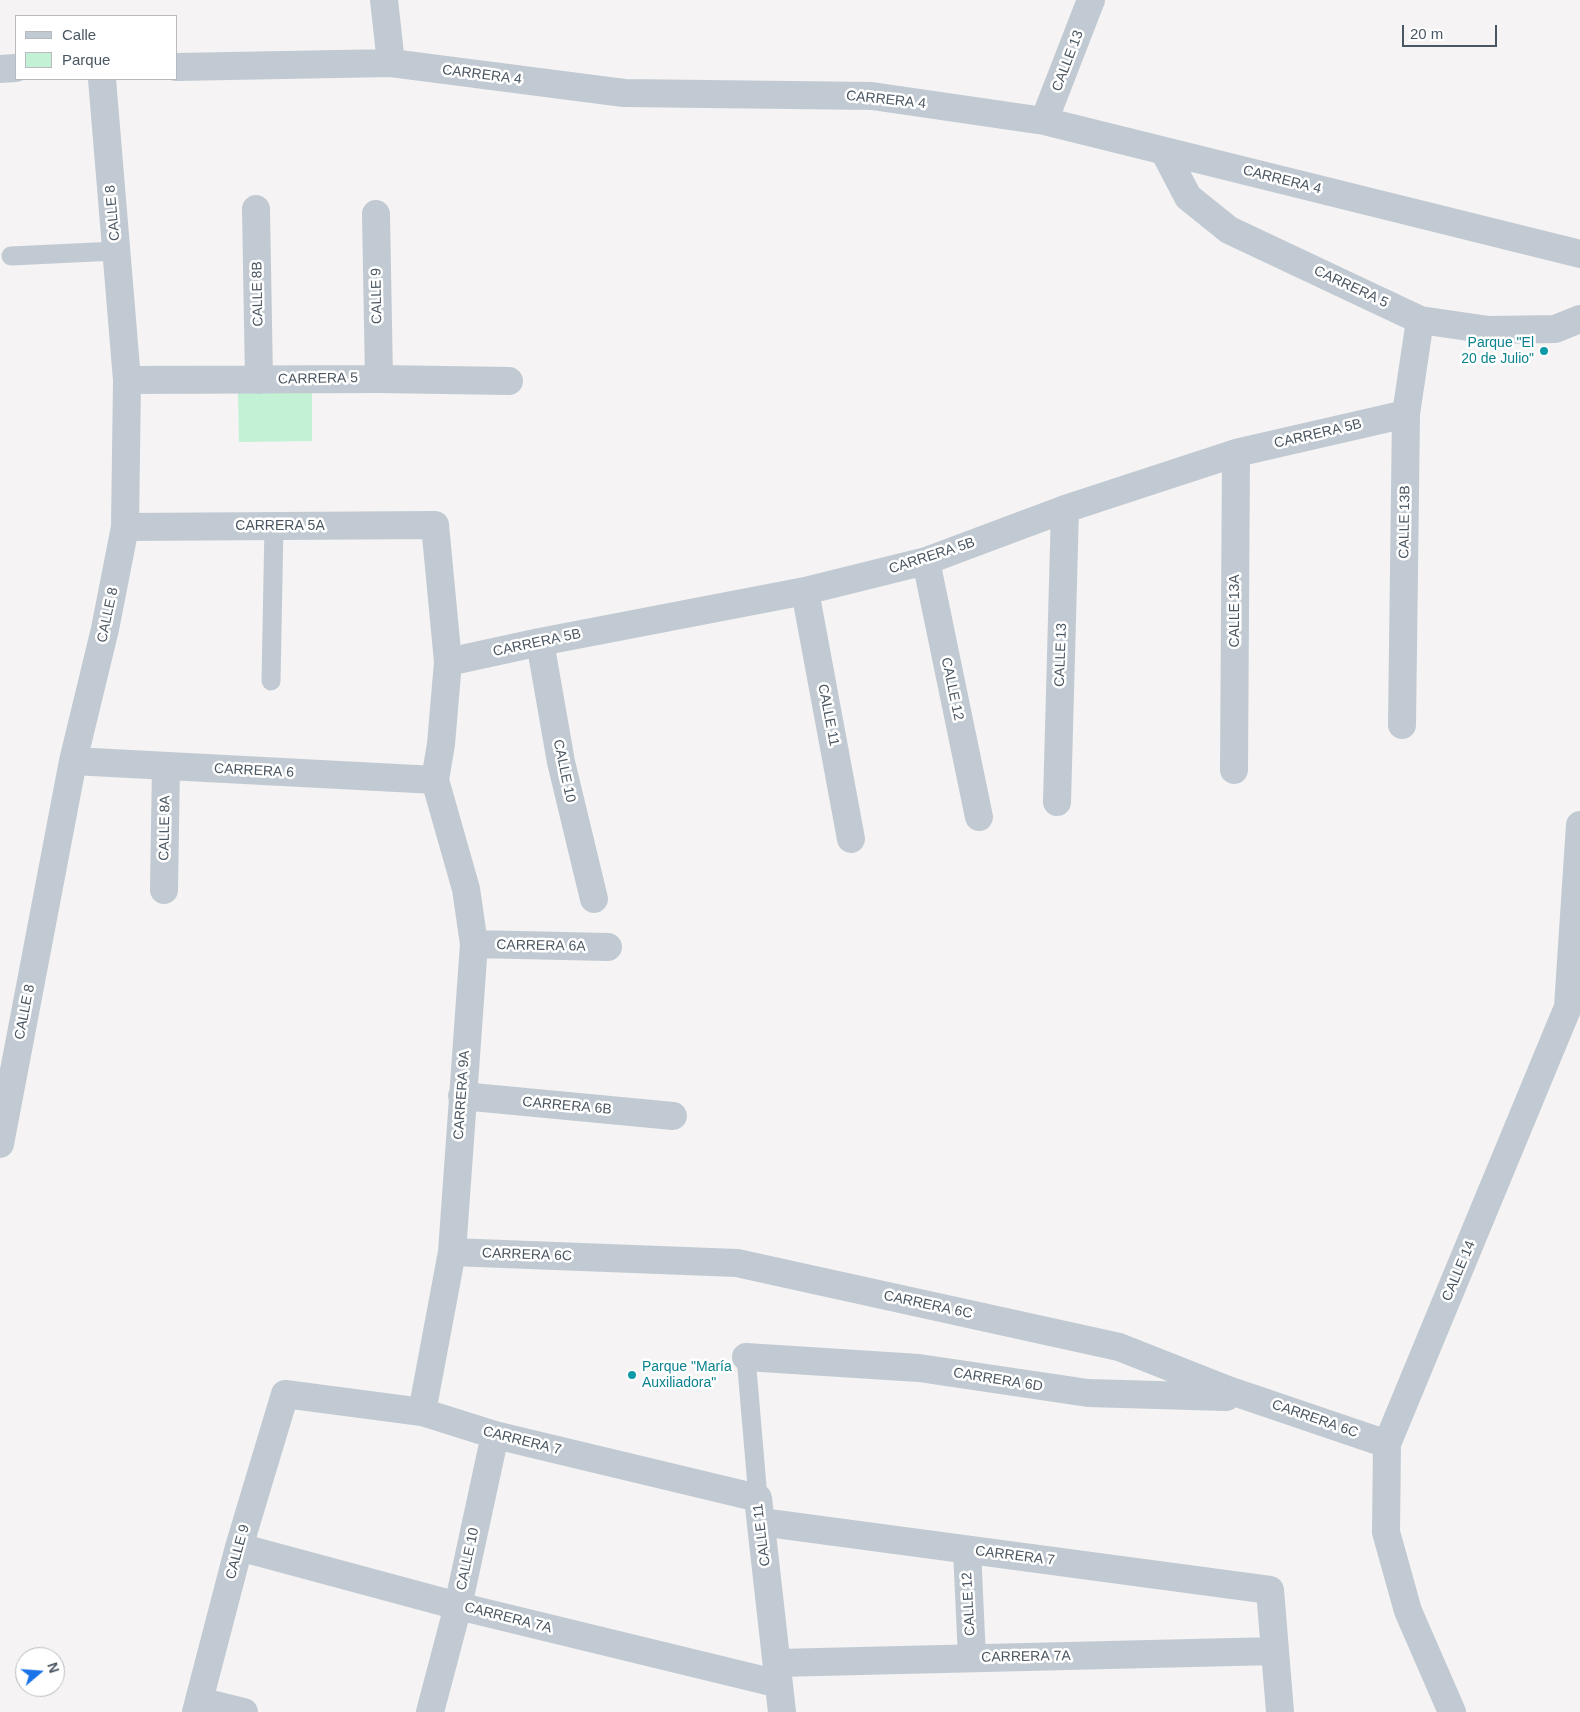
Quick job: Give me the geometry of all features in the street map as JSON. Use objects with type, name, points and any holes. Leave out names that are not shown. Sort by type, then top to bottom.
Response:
[{"type":"street","points":[[384,0],[391,63]]},
{"type":"street","name":"CALLE 13","points":[[1044,121],[1091,0]]},
{"type":"street","name":"CARRERA 4","points":[[178,67],[391,63],[624,93],[872,96],[1044,121],[1580,254]]},
{"type":"street","points":[[0,69],[15,68]]},
{"type":"street","name":"CALLE 8","points":[[0,1144],[73,761],[105,629],[125,527],[127,380],[102,80]]},
{"type":"street","name":"CARRERA 5","points":[[1164,151],[1188,197],[1229,230],[1420,320],[1498,330],[1555,329],[1580,319]]},
{"type":"street","name":"CALLE 8B","points":[[256,209],[259,380]]},
{"type":"street","name":"CALLE 9","points":[[376,214],[379,379]]},
{"type":"street","name":"CALLE 13B","points":[[1402,725],[1406,414],[1420,320]]},
{"type":"street","name":"CARRERA 5","points":[[127,380],[379,379],[509,381]]},
{"type":"street","name":"CARRERA 5B","points":[[448,662],[540,642],[805,591],[926,561],[1065,509],[1236,453],[1406,414]]},
{"type":"street","name":"CALLE 13A","points":[[1234,770],[1236,453]]},
{"type":"street","name":"CALLE 13","points":[[1057,802],[1065,509]]},
{"type":"street","name":"CARRERA 5A","points":[[125,527],[435,525],[448,662]]},
{"type":"street","name":"CALLE 12","points":[[926,561],[978,817]]},
{"type":"street","name":"CALLE 11","points":[[805,591],[851,839]]},
{"type":"street","name":"CALLE 10","points":[[540,642],[561,762],[594,899]]},
{"type":"street","points":[[435,780],[441,744],[448,662]]},
{"type":"street","name":"CARRERA 6","points":[[73,761],[435,780]]},
{"type":"street","name":"CALLE 8A","points":[[164,890],[166,766]]},
{"type":"street","name":"CARRERA 9A","points":[[422,1412],[452,1252],[474,944],[466,888],[435,780]]},
{"type":"street","name":"CALLE 14","points":[[1452,1712],[1408,1611],[1386,1532],[1387,1444],[1568,1007],[1580,826]]},
{"type":"street","name":"CARRERA 6A","points":[[474,944],[608,947]]},
{"type":"street","name":"CARRERA 6B","points":[[462,1096],[673,1116]]},
{"type":"street","name":"CARRERA 6C","points":[[452,1252],[737,1263],[1119,1347],[1250,1397],[1387,1444]]},
{"type":"street","name":"CARRERA 6D","points":[[746,1357],[919,1368],[1088,1393],[1250,1397]]},
{"type":"street","name":"CALLE 9","points":[[197,1706],[239,1547],[285,1394]]},
{"type":"street","name":"CARRERA 7","points":[[285,1394],[422,1412],[495,1435],[759,1510],[967,1550],[1270,1590],[1274,1651]]},
{"type":"street","name":"CALLE 10","points":[[430,1712],[458,1606],[495,1435]]},
{"type":"street","name":"CALLE 11","points":[[759,1510],[782,1712]]},
{"type":"street","name":"CARRERA 7A","points":[[239,1547],[458,1606],[778,1673],[972,1658],[1274,1651]]},
{"type":"street","name":"CALLE 12","points":[[967,1550],[972,1658]]},
{"type":"street","points":[[1274,1651],[1280,1712]]},
{"type":"street","points":[[197,1706],[244,1712]]},
{"type":"lane","points":[[11,256],[116,251]]},
{"type":"lane","points":[[272,681],[274,526]]},
{"type":"lane","name":"CALLE 11","points":[[746,1357],[759,1510]]},
{"type":"green space","points":[[238,392],[312,392],[312,441],[239,442]]},
{"type":"place","name":"Parque \"El 20 de Julio\"","points":[[1544,351]]},
{"type":"place","name":"Parque \"María Auxiliadora\"","points":[[632,1375]]}]
